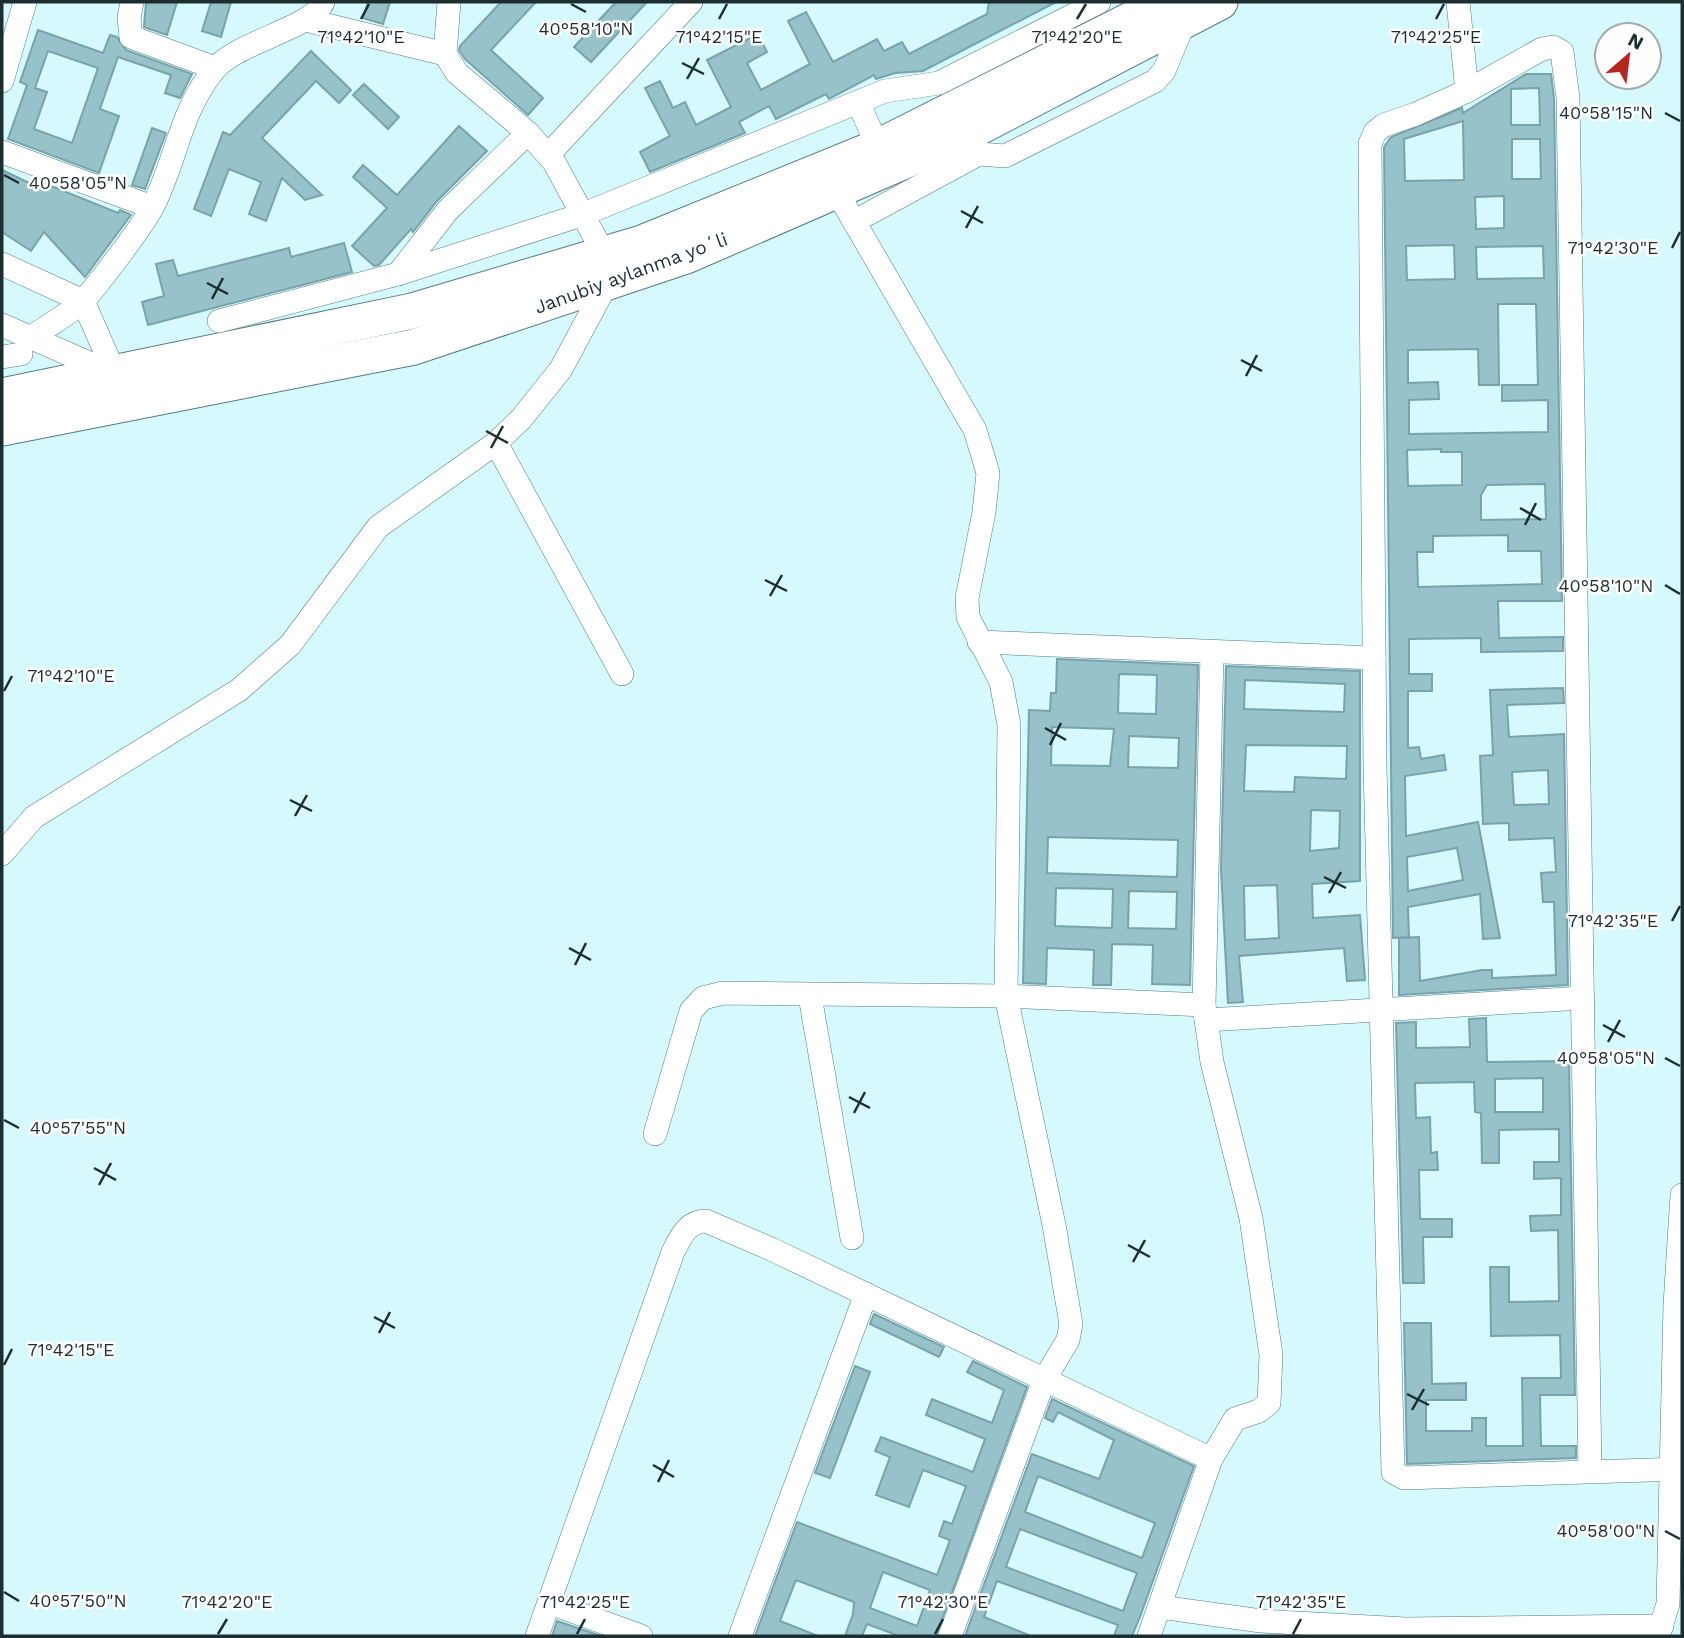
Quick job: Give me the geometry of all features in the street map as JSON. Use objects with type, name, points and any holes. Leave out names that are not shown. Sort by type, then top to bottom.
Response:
[{"type":"highway","name":"Janubiy aylanma yoʻli","points":[[2,428],[414,347],[605,269],[642,243],[878,147],[931,121],[1000,70],[1051,44],[1100,13],[1175,11],[1220,2]]},
{"type":"highway","name":"Janubiy aylanma yoʻli","points":[[2,396],[605,269],[686,256],[837,192],[971,145],[1175,11]]},
{"type":"street","points":[[2,81],[24,2]]},
{"type":"street","points":[[132,2],[129,18],[131,37],[215,68]]},
{"type":"street","points":[[18,349],[83,301],[152,207],[189,106],[215,68],[263,38],[306,20],[320,9],[323,2]]},
{"type":"street","points":[[2,854],[34,817],[239,690],[290,645],[378,527],[496,443],[521,419],[561,369],[605,269],[584,214],[548,155],[528,134],[457,73],[445,54],[449,2]]},
{"type":"street","points":[[548,155],[691,2]]},
{"type":"street","points":[[1458,2],[1467,92]]},
{"type":"street","points":[[306,20],[445,54]]},
{"type":"street","points":[[1590,1471],[1568,98],[1562,52],[1553,47],[1542,49],[1467,92],[1384,125],[1375,132],[1370,144],[1374,659],[1394,1472],[1404,1478],[1678,1469]]},
{"type":"street","points":[[219,321],[398,274],[584,214],[900,87],[939,83],[1000,70]]},
{"type":"street","points":[[915,86],[931,121]]},
{"type":"street","points":[[858,102],[878,147]]},
{"type":"street","points":[[398,274],[448,210],[528,134]]},
{"type":"street","points":[[855,221],[971,145]]},
{"type":"street","points":[[2,152],[152,207]]},
{"type":"street","points":[[837,192],[975,430],[988,473],[984,512],[967,598],[968,617],[1001,682],[1010,725],[1006,996],[1069,1306],[1069,1340],[1044,1380],[950,1636]]},
{"type":"street","points":[[2,264],[83,301],[114,374]]},
{"type":"street","points":[[2,325],[18,349],[114,374]]},
{"type":"street","points":[[496,443],[622,674]]},
{"type":"street","points":[[979,642],[1374,659]]},
{"type":"street","points":[[1149,1636],[1211,1459],[1235,1419],[1265,1408],[1269,1403],[1272,1378],[1251,1218],[1215,1074],[1205,1013],[1212,652]]},
{"type":"street","points":[[655,1134],[691,1011],[703,998],[723,993],[1006,996],[1205,1013],[1381,1009],[1583,998]]},
{"type":"street","points":[[810,996],[852,1238]]},
{"type":"street","points":[[1160,1607],[1261,1622],[1406,1629],[1660,1631],[1668,1604],[1678,1469],[1675,1305],[1682,1195]]},
{"type":"street","points":[[537,1636],[673,1252],[684,1231],[697,1221],[706,1221],[866,1294],[1211,1459]]},
{"type":"street","points":[[740,1636],[866,1294]]},
{"type":"street","points":[[550,1603],[640,1636]]},
{"type":"building","points":[[146,2],[177,2],[167,35],[144,27]]},
{"type":"building","points":[[211,2],[231,2],[221,37],[202,31]]},
{"type":"building","points":[[368,2],[390,2],[383,24],[363,18]]},
{"type":"building","points":[[501,2],[536,2],[491,50],[543,98],[528,115],[465,59],[459,50]]},
{"type":"building","points":[[616,2],[647,2],[591,62],[574,47]]},
{"type":"building","points":[[989,2],[1056,2],[923,71],[895,73],[876,79],[874,75],[829,99],[826,94],[776,119],[769,106],[739,122],[745,133],[650,172],[640,152],[670,136],[645,88],[660,81],[673,108],[685,102],[696,125],[731,107],[707,60],[758,34],[767,52],[747,63],[761,90],[810,64],[788,21],[806,12],[833,62],[877,39],[884,51],[902,42],[909,54],[987,14]]},
{"type":"building","points":[[38,30],[103,53],[110,35],[117,37],[126,50],[192,74],[180,98],[165,93],[171,75],[118,57],[100,109],[119,116],[99,173],[8,139],[27,85],[20,82]],"holes":[[[48,51],[98,68],[72,143],[34,129],[47,92],[35,88]]]},
{"type":"building","points":[[311,51],[351,90],[339,103],[316,81],[262,138],[322,195],[305,200],[282,178],[266,221],[249,214],[261,182],[229,169],[211,216],[194,209],[223,132],[230,135]]},
{"type":"building","points":[[1526,74],[1551,74],[1554,99],[1562,601],[1498,601],[1499,638],[1563,637],[1563,651],[1481,652],[1481,638],[1409,639],[1409,674],[1432,674],[1432,691],[1408,691],[1408,748],[1419,747],[1421,759],[1444,755],[1446,770],[1405,776],[1406,836],[1478,822],[1500,938],[1483,939],[1480,894],[1408,907],[1409,937],[1393,938],[1384,147],[1391,137],[1462,108],[1463,113]],"holes":[[[1539,88],[1540,125],[1511,125],[1511,89]],[[1463,121],[1464,180],[1405,181],[1404,139]],[[1512,139],[1540,139],[1541,179],[1512,179]],[[1504,196],[1504,228],[1476,229],[1475,197]],[[1454,245],[1455,279],[1407,280],[1406,246]],[[1543,246],[1544,278],[1477,279],[1476,247]],[[1498,304],[1536,304],[1538,385],[1502,385],[1502,401],[1548,400],[1548,432],[1409,434],[1409,400],[1439,399],[1438,382],[1408,383],[1408,350],[1478,349],[1479,385],[1499,385]],[[1441,449],[1441,452],[1462,452],[1462,485],[1408,486],[1407,450]],[[1545,484],[1546,519],[1481,520],[1481,495],[1487,485]],[[1508,535],[1508,551],[1541,551],[1542,584],[1418,587],[1417,552],[1433,552],[1433,536]],[[1457,848],[1463,880],[1408,891],[1407,857]]]},
{"type":"building","points":[[364,84],[399,117],[388,129],[353,95]]},
{"type":"building","points":[[459,126],[487,151],[437,201],[413,232],[411,229],[379,265],[374,266],[352,246],[387,208],[353,177],[363,165],[397,195]]},
{"type":"building","points":[[152,128],[166,133],[145,189],[132,185]]},
{"type":"building","points":[[2,170],[42,189],[44,183],[118,213],[120,210],[131,215],[85,277],[44,232],[31,251],[2,232]]},
{"type":"building","points":[[344,243],[352,272],[148,325],[142,302],[164,296],[156,264],[173,260],[178,276],[289,248],[291,257]]},
{"type":"building","points":[[1057,659],[1198,665],[1190,985],[1152,984],[1153,945],[1112,944],[1111,985],[1093,985],[1094,950],[1047,948],[1046,984],[1023,983],[1029,710],[1050,711],[1051,693],[1056,693]],"holes":[[[1119,674],[1157,675],[1156,714],[1118,713]],[[1052,727],[1114,729],[1110,766],[1051,765]],[[1129,736],[1179,738],[1178,768],[1128,767]],[[1048,837],[1178,840],[1177,877],[1047,873]],[[1056,888],[1113,889],[1112,928],[1055,926]],[[1129,891],[1177,892],[1176,929],[1128,928]]]},
{"type":"building","points":[[1226,666],[1360,671],[1360,881],[1312,884],[1313,918],[1360,915],[1365,980],[1347,981],[1344,948],[1239,956],[1243,1002],[1228,1003],[1221,870]],"holes":[[[1245,680],[1345,684],[1344,712],[1244,709]],[[1246,745],[1347,746],[1346,779],[1295,777],[1294,792],[1244,791]],[[1311,810],[1340,811],[1339,848],[1310,851]],[[1277,885],[1279,938],[1245,940],[1244,886]]]},
{"type":"building","points":[[1563,688],[1564,703],[1507,705],[1509,737],[1564,734],[1568,985],[1399,995],[1399,938],[1419,937],[1420,981],[1482,970],[1492,970],[1492,978],[1556,975],[1554,902],[1543,902],[1541,873],[1556,872],[1554,838],[1509,840],[1509,823],[1483,824],[1480,756],[1493,755],[1490,690]],"holes":[[[1548,770],[1549,804],[1514,805],[1512,772]]]},
{"type":"building","points":[[1486,1018],[1487,1062],[1569,1061],[1575,1395],[1540,1395],[1541,1446],[1576,1446],[1576,1458],[1407,1464],[1404,1323],[1431,1323],[1432,1384],[1466,1383],[1466,1400],[1426,1400],[1426,1431],[1472,1431],[1472,1418],[1486,1418],[1486,1446],[1523,1446],[1522,1378],[1561,1378],[1560,1335],[1491,1336],[1490,1267],[1509,1267],[1509,1302],[1559,1301],[1558,1230],[1531,1231],[1530,1216],[1561,1215],[1561,1178],[1534,1179],[1534,1162],[1559,1162],[1559,1129],[1499,1130],[1499,1163],[1482,1163],[1481,1113],[1475,1112],[1474,1082],[1415,1083],[1416,1118],[1430,1117],[1431,1153],[1437,1152],[1438,1170],[1419,1170],[1420,1219],[1452,1219],[1452,1237],[1423,1237],[1424,1283],[1403,1283],[1396,1023],[1416,1022],[1416,1048],[1470,1047],[1469,1019]],"holes":[[[1543,1078],[1543,1112],[1495,1112],[1495,1079]]]},
{"type":"building","points":[[874,1314],[944,1347],[939,1357],[870,1324]]},
{"type":"building","points":[[973,1361],[1027,1387],[936,1636],[899,1636],[867,1624],[862,1636],[845,1636],[853,1614],[854,1602],[796,1580],[780,1621],[818,1636],[755,1636],[797,1522],[937,1575],[950,1540],[939,1536],[944,1521],[952,1524],[966,1486],[923,1470],[909,1507],[876,1495],[890,1457],[875,1451],[881,1437],[973,1472],[985,1439],[926,1415],[932,1399],[992,1423],[1004,1390],[967,1372]],"holes":[[[883,1572],[930,1590],[917,1626],[870,1608]]]},
{"type":"building","points":[[855,1366],[870,1372],[830,1478],[815,1473]]},
{"type":"building","points":[[1052,1399],[1194,1466],[1132,1636],[1114,1636],[1118,1625],[997,1581],[984,1617],[1031,1636],[965,1636],[1032,1454],[1099,1479],[1114,1440],[1058,1412],[1053,1422],[1045,1418]],"holes":[[[1038,1476],[1155,1523],[1142,1558],[1025,1512]],[[1020,1529],[1137,1573],[1123,1611],[1006,1567]]]},
{"type":"building","points":[[557,1621],[601,1636],[552,1636]]}]
